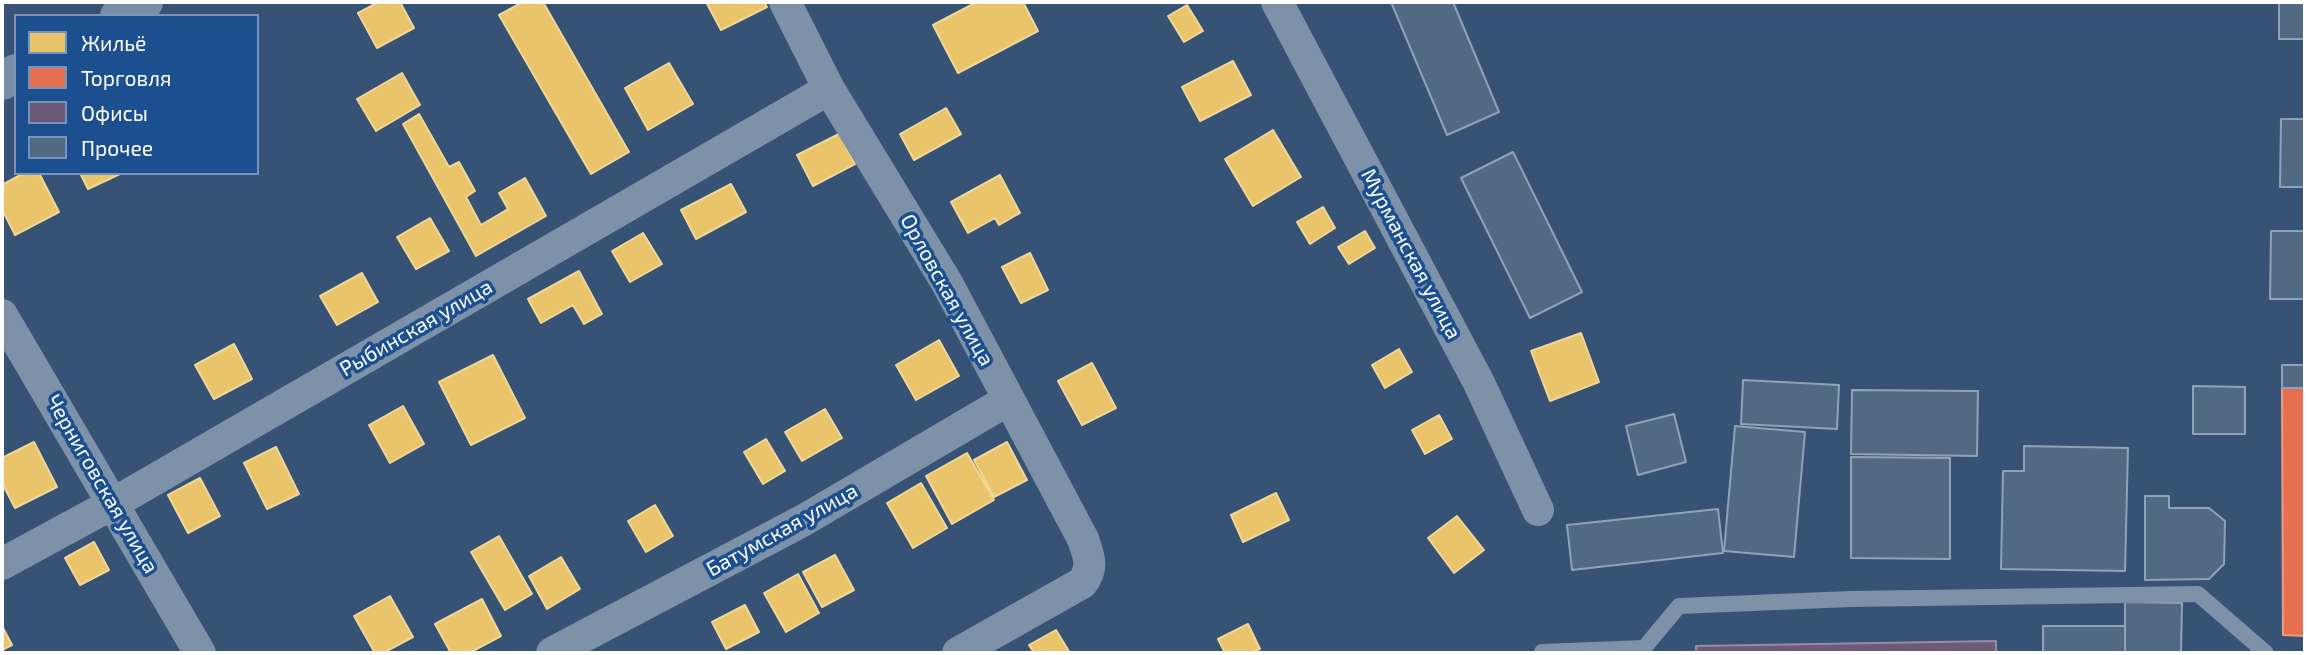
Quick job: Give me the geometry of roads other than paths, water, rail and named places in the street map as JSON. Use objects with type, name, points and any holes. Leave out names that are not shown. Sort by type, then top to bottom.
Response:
[{"type":"street","points":[[123,14],[144,2]]},
{"type":"street","name":"Орловская улица","points":[[785,2],[830,89],[947,283],[1083,540],[1090,560],[1090,573],[1082,583],[958,653]]},
{"type":"street","name":"Мурманская улица","points":[[1278,2],[1479,383],[1538,510]]},
{"type":"street","name":"Рыбинская улица","points":[[2,564],[114,503],[830,89]]},
{"type":"street","name":"Черниговская улица","points":[[2,316],[200,653]]},
{"type":"street","name":"Батумская улица","points":[[552,653],[804,520],[1008,400]]},
{"type":"lane","points":[[1542,652],[1644,648],[1679,606],[1851,599],[2198,594],[2266,653]]}]
